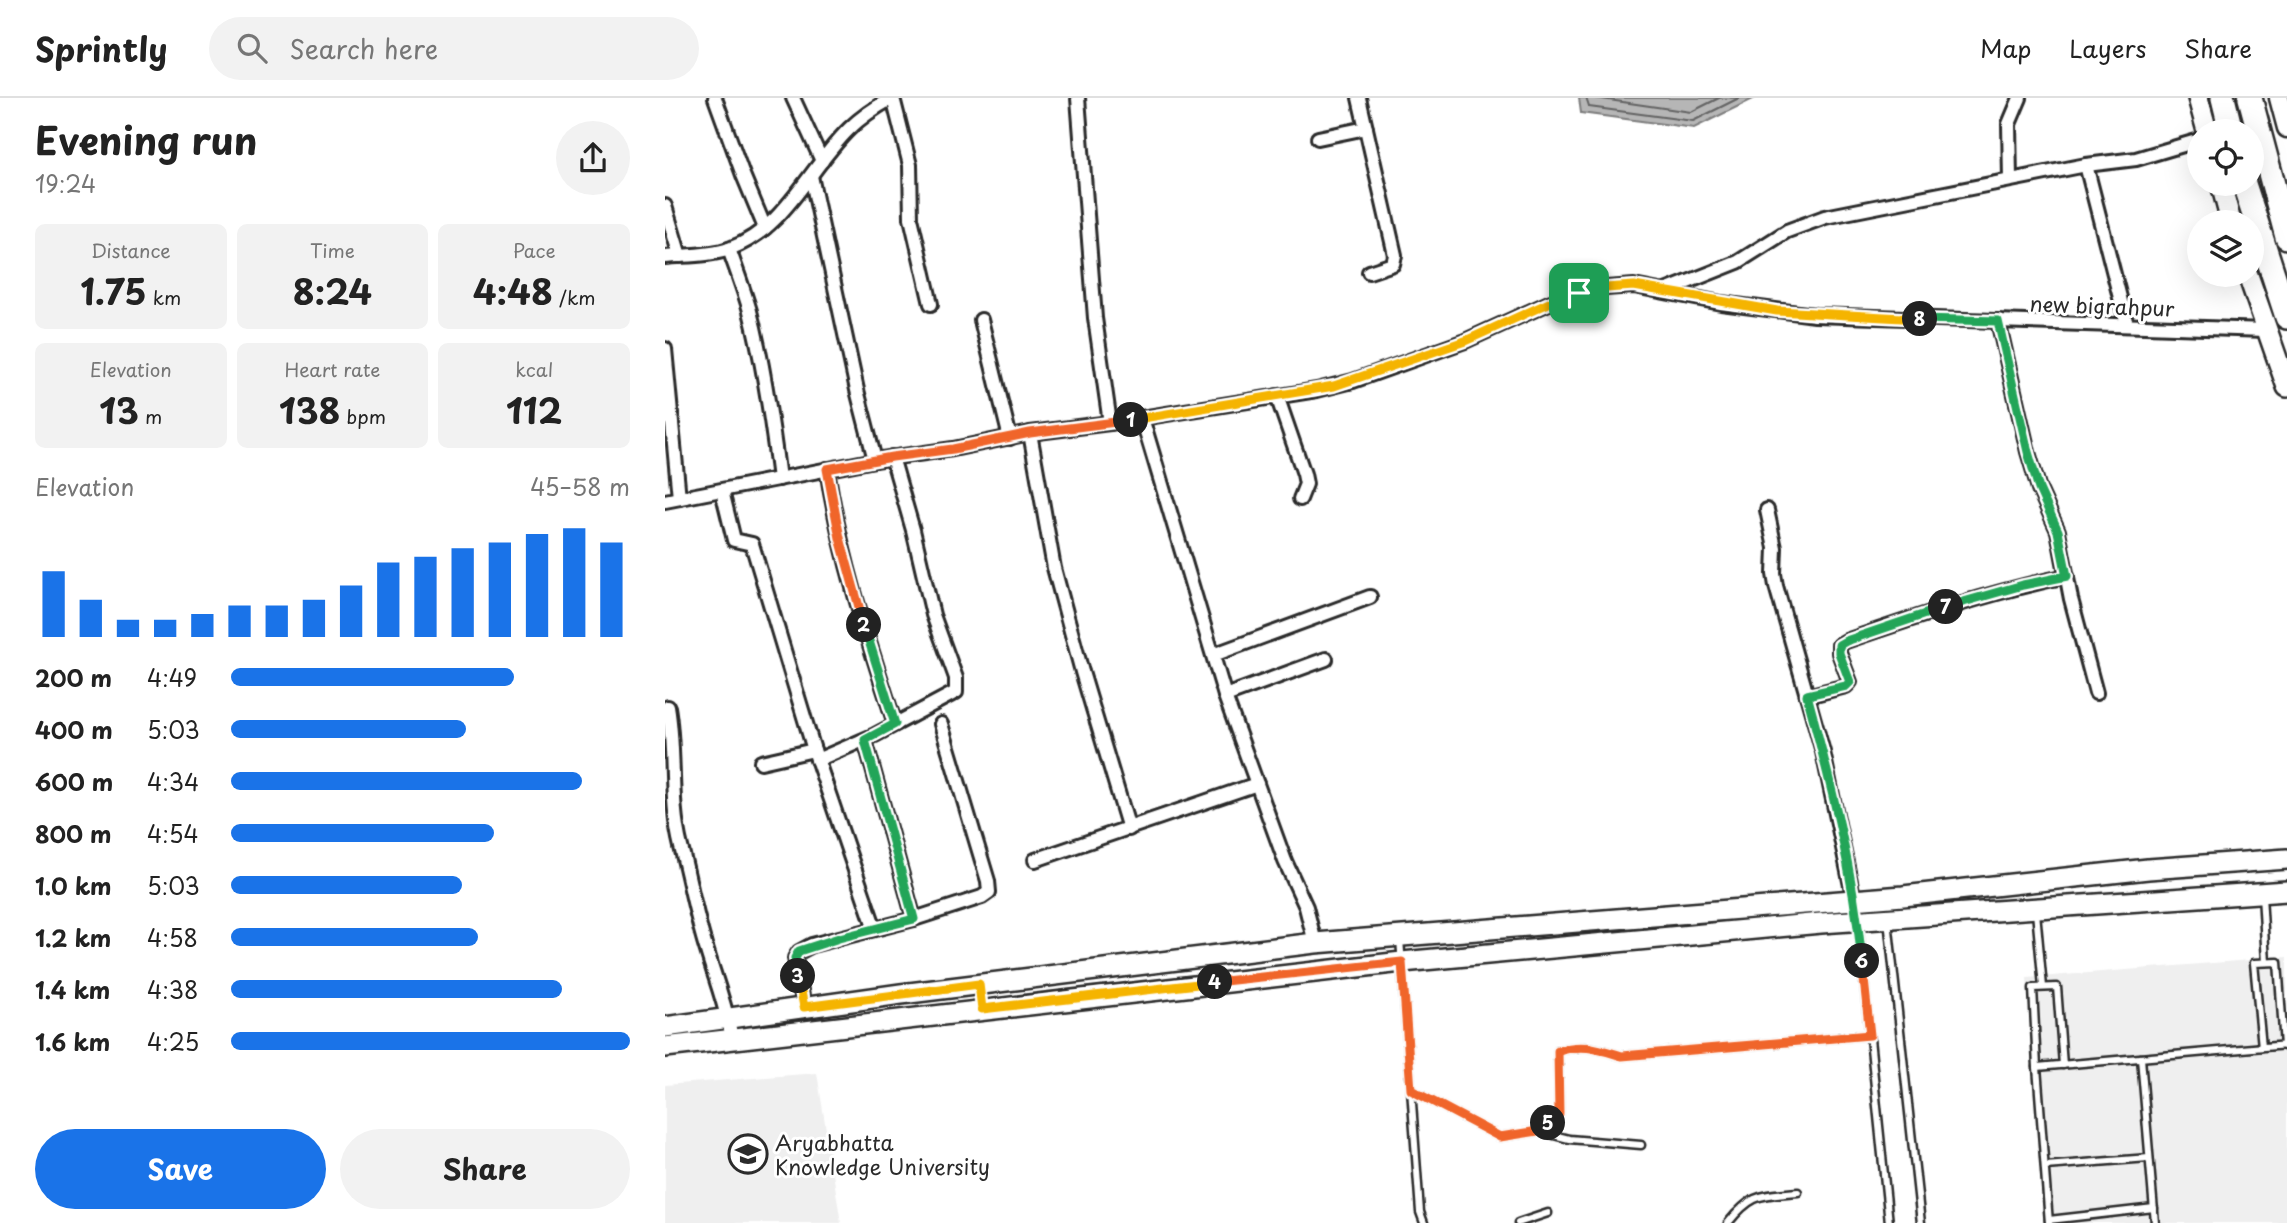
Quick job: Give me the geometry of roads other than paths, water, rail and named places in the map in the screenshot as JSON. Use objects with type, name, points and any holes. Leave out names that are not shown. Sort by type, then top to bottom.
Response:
[{"type":"highway","points":[[2223,98],[2228,119]]},
{"type":"highway","points":[[2250,98],[2287,237]]},
{"type":"highway","points":[[2248,196],[2287,317]]},
{"type":"main road","points":[[2199,98],[2204,119]]},
{"type":"main road","points":[[2252,287],[2287,387]]},
{"type":"main road","points":[[665,1027],[979,984],[1315,943],[1854,900],[2148,869],[2287,859]]},
{"type":"main road","points":[[665,1047],[1402,962],[1858,921],[2287,891]]},
{"type":"main road","points":[[1246,951],[1249,978]]},
{"type":"main road","points":[[979,984],[982,1009]]},
{"type":"street","points":[[715,98],[765,228]]},
{"type":"street","points":[[793,98],[822,161]]},
{"type":"street","points":[[665,257],[729,249],[765,228],[790,202],[848,130],[867,113],[893,98],[910,165],[911,218],[930,304]]},
{"type":"street","points":[[1078,98],[1095,318],[1110,423]]},
{"type":"street","points":[[1359,98],[1395,255],[1393,264],[1369,272]]},
{"type":"street","points":[[2010,180],[2009,124],[2020,98]]},
{"type":"street","points":[[2279,98],[2287,128]]},
{"type":"street","points":[[1318,138],[1366,128]]},
{"type":"street","points":[[1664,291],[1738,262],[1787,231],[1807,223],[1847,212],[2086,165],[2136,159],[2187,144]]},
{"type":"street","points":[[2086,165],[2127,325]]},
{"type":"street","points":[[811,176],[857,390],[875,460]]},
{"type":"street","points":[[665,206],[680,256]]},
{"type":"street","points":[[729,249],[749,309],[758,349],[772,421],[779,479]]},
{"type":"street","name":"new bigrahpur","points":[[665,501],[1030,433],[1317,390],[1366,376],[1465,341],[1551,302],[1606,288],[1634,286],[1777,311],[1850,317],[2266,330]]},
{"type":"street","points":[[981,320],[1010,438]]},
{"type":"street","points":[[1998,321],[2028,452],[2039,489],[2058,531],[2096,694]]},
{"type":"street","points":[[665,349],[679,498]]},
{"type":"street","points":[[1277,396],[1304,474],[1306,484],[1300,499]]},
{"type":"street","points":[[1142,418],[1225,696],[1285,861],[1306,907],[1315,943]]},
{"type":"street","points":[[1030,433],[1054,568],[1129,829]]},
{"type":"street","points":[[761,762],[815,755],[865,740],[956,692],[957,685],[928,598],[913,530],[892,457]]},
{"type":"street","points":[[827,469],[845,558],[895,724]]},
{"type":"street","points":[[722,491],[734,540],[752,544],[815,755],[875,929]]},
{"type":"street","points":[[1767,510],[1775,548],[1776,586],[1838,814],[1858,921]]},
{"type":"street","points":[[1807,695],[1846,686],[1850,682],[1839,653],[1839,645],[1846,641],[1933,611],[2023,585],[2067,576]]},
{"type":"street","points":[[1213,655],[1370,597]]},
{"type":"street","points":[[1225,696],[1326,659]]},
{"type":"street","points":[[668,707],[673,745],[672,798],[680,846],[704,941],[729,1017],[732,1039]]},
{"type":"street","points":[[804,1007],[795,958],[799,951],[812,945],[914,919],[982,897],[989,892],[941,724]]},
{"type":"street","points":[[865,740],[914,919]]},
{"type":"street","points":[[1035,860],[1257,784]]},
{"type":"lane","points":[[2262,893],[2266,962]]},
{"type":"lane","points":[[2036,907],[2043,987]]},
{"type":"lane","points":[[1888,919],[1921,1223]]},
{"type":"lane","points":[[1858,921],[1889,1223]]},
{"type":"lane","points":[[1400,937],[1420,1212],[1424,1223]]},
{"type":"lane","points":[[2037,1068],[2285,1045],[2278,962],[2254,963],[2262,1047]]},
{"type":"lane","points":[[2063,1065],[2057,987],[2033,988],[2049,1221],[2154,1208]]},
{"type":"lane","points":[[1538,1131],[1559,1114],[1558,1051],[1572,1046],[1589,1046],[1622,1056],[1870,1035]]},
{"type":"lane","points":[[2141,1058],[2155,1223]]},
{"type":"lane","points":[[1411,1090],[1500,1137],[1538,1131],[1569,1139],[1641,1145]]},
{"type":"lane","points":[[2045,1166],[2149,1158]]},
{"type":"lane","points":[[1728,1223],[1743,1204],[1759,1196],[1798,1192]]},
{"type":"lane","points":[[1518,1223],[1549,1213]]},
{"type":"water","points":[[1579,98],[1755,98],[1694,128],[1581,113]]},
{"type":"place","name":"Aryabhatta Knowledge University","points":[[748,1154]]}]
